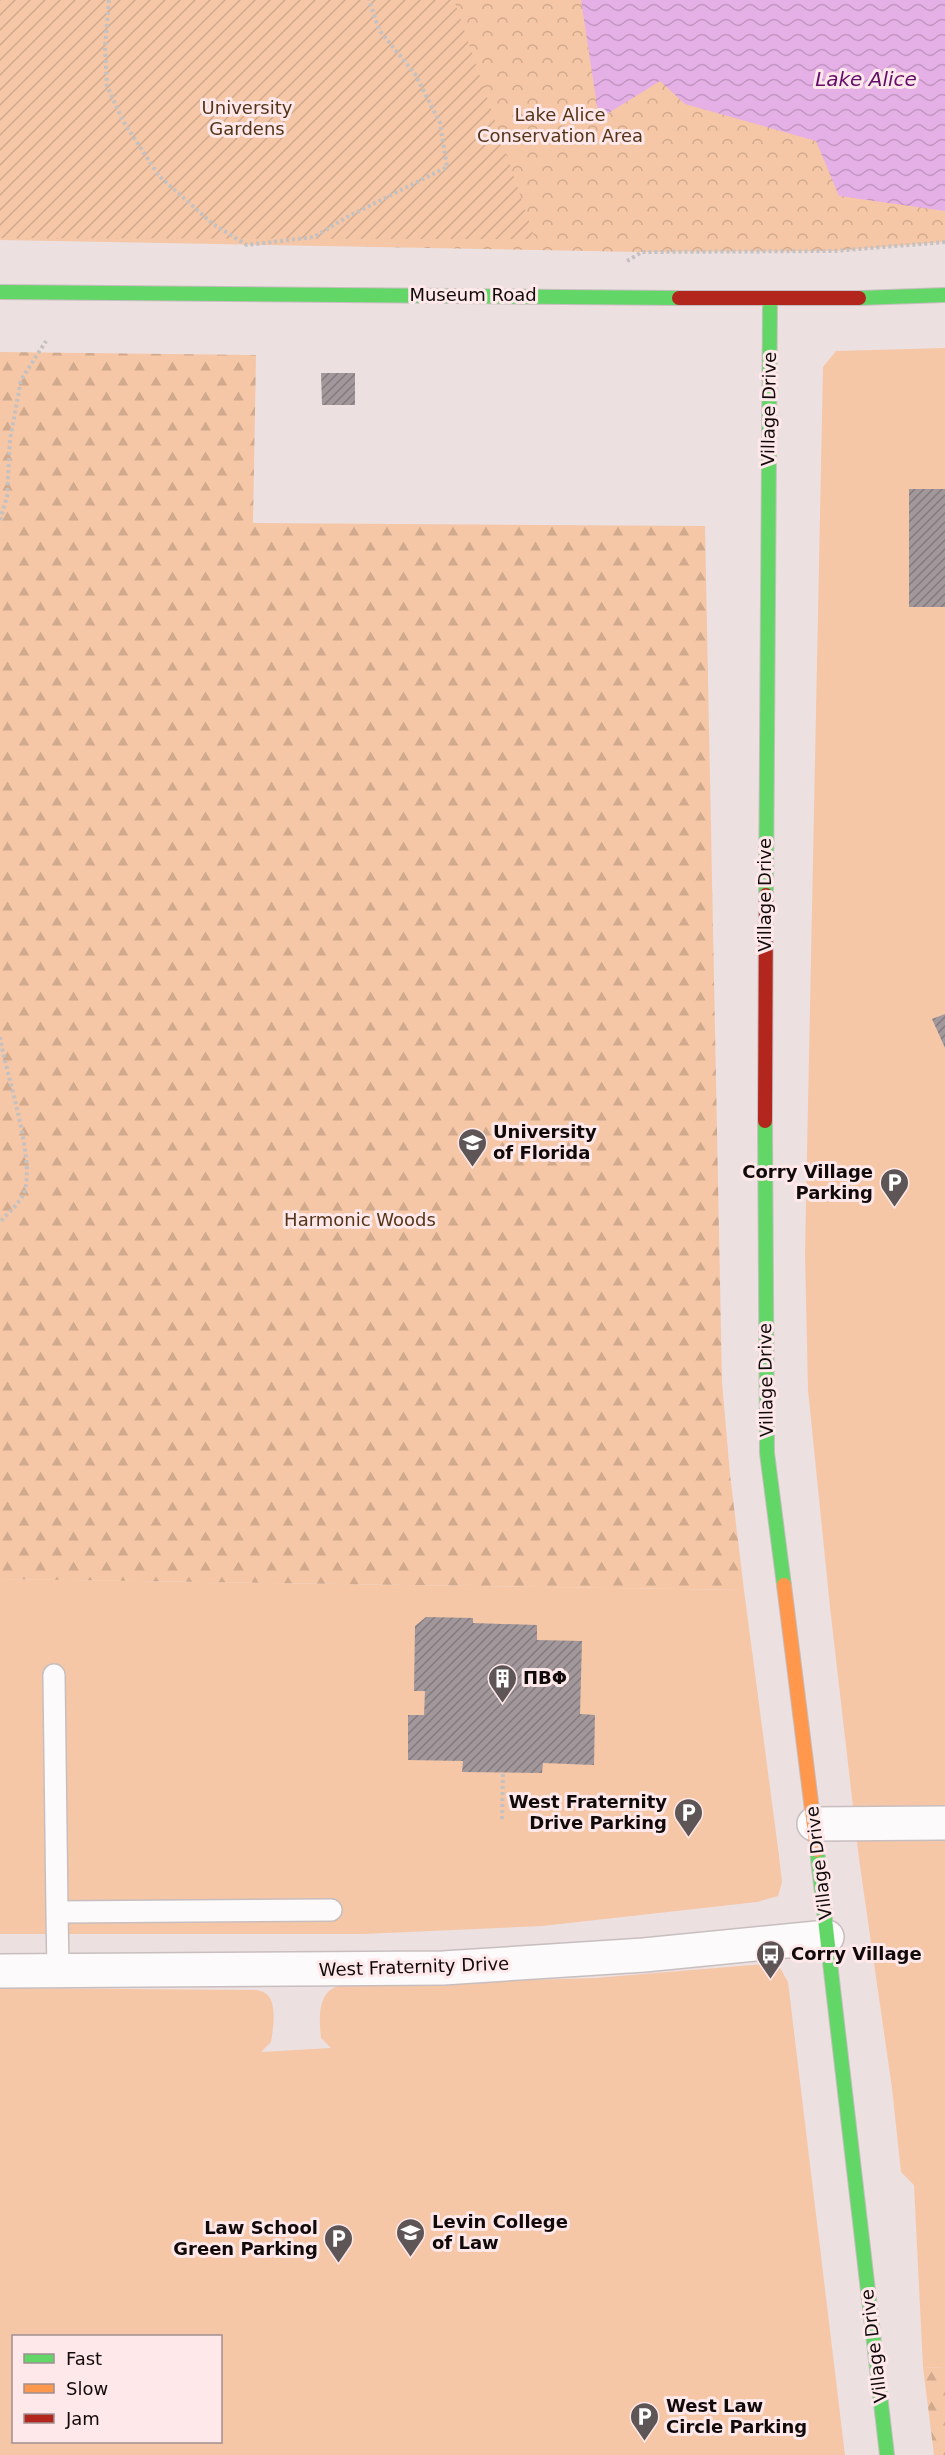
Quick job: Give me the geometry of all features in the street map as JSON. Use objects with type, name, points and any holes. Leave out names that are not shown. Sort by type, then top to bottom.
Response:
[{"type":"street","name":"Museum Road","points":[[0,292],[770,299],[945,295]]},
{"type":"street","name":"Village Drive","points":[[770,299],[764,1211],[767,1453],[814,1824],[887,2455]]},
{"type":"street","points":[[814,1824],[945,1823]]},
{"type":"street","name":"West Fraternity Drive","points":[[0,1971],[443,1968],[644,1955],[827,1936]]},
{"type":"lane","points":[[54,1675],[58,1971]]},
{"type":"lane","points":[[57,1912],[330,1910]]},
{"type":"path","points":[[109,0],[105,46],[107,86],[123,122],[159,176],[213,224],[247,245],[314,237],[347,217],[447,167],[440,123],[415,75],[379,30],[369,0]]},
{"type":"path","points":[[642,252],[834,251],[945,242]]},
{"type":"path","points":[[0,520],[7,497],[10,440],[21,380],[46,341]]},
{"type":"path","points":[[0,1037],[27,1156],[24,1194],[0,1222]]},
{"type":"path","points":[[502,1772],[502,1819]]},
{"type":"green space","name":"Lake Alice Conservation Area","points":[[0,0],[945,0],[945,242],[834,251],[642,252],[0,240]]},
{"type":"green space","name":"University Gardens","points":[[0,0],[454,0],[535,239],[0,238]]},
{"type":"green space","points":[[945,348],[945,489],[909,489],[909,607],[945,607],[945,1014],[933,1020],[945,1048],[945,2368],[923,2367],[914,2185],[901,2172],[892,2088],[859,1859],[808,1390],[805,1253],[823,367],[836,351]]},
{"type":"green space","name":"Harmonic Woods","points":[[0,352],[256,355],[253,523],[705,526],[722,1382],[744,1590],[0,1579]]},
{"type":"green space","points":[[0,1579],[744,1590],[782,1882],[778,1896],[757,1902],[542,1926],[363,1934],[0,1934]]},
{"type":"green space","name":"Law School Green Parking","points":[[765,1964],[779,1966],[788,1982],[845,2455],[0,2455],[0,1988],[261,1991],[272,2002],[274,2016],[271,2042],[261,2052],[331,2048],[321,2038],[321,2007],[327,1994],[339,1986],[595,1978]]},
{"type":"green space","points":[[923,2367],[945,2368],[945,2455],[934,2455]]},
{"type":"water","name":"Lake Alice","points":[[581,0],[945,0],[945,211],[839,196],[816,141],[685,104],[660,81],[599,119]]},
{"type":"building","points":[[321,373],[355,373],[355,405],[322,405]]},
{"type":"building","points":[[909,489],[945,489],[945,607],[909,607]]},
{"type":"building","points":[[945,1014],[945,1048],[932,1019]]},
{"type":"building","name":"ΠΒΦ","points":[[426,1617],[473,1618],[473,1623],[537,1625],[537,1640],[582,1641],[580,1714],[595,1715],[594,1765],[543,1763],[542,1773],[462,1772],[463,1761],[408,1760],[408,1715],[424,1715],[425,1691],[414,1691],[415,1626]]},
{"type":"traffic: fast","points":[[0,292],[679,298]]},
{"type":"traffic: fast","points":[[859,298],[945,295]]},
{"type":"traffic: fast","points":[[766,895],[770,299]]},
{"type":"traffic: fast","points":[[765,1121],[767,1453],[784,1585]]},
{"type":"traffic: fast","points":[[817,1850],[887,2455]]},
{"type":"traffic: slow","points":[[784,1585],[817,1850]]},
{"type":"traffic: jam","points":[[679,298],[859,298]]},
{"type":"traffic: jam","points":[[765,1121],[766,895]]},
{"type":"place","name":"University of Florida","points":[[472,1168]]},
{"type":"place","name":"Corry Village Parking","points":[[894,1208]]},
{"type":"place","name":"ΠΒΦ","points":[[502,1704]]},
{"type":"place","name":"West Fraternity Drive Parking","points":[[688,1838]]},
{"type":"place","name":"Corry Village","points":[[770,1980]]},
{"type":"place","name":"Levin College of Law","points":[[411,2258]]},
{"type":"place","name":"Law School Green Parking","points":[[339,2264]]},
{"type":"place","name":"West Law Circle Parking","points":[[645,2442]]}]
